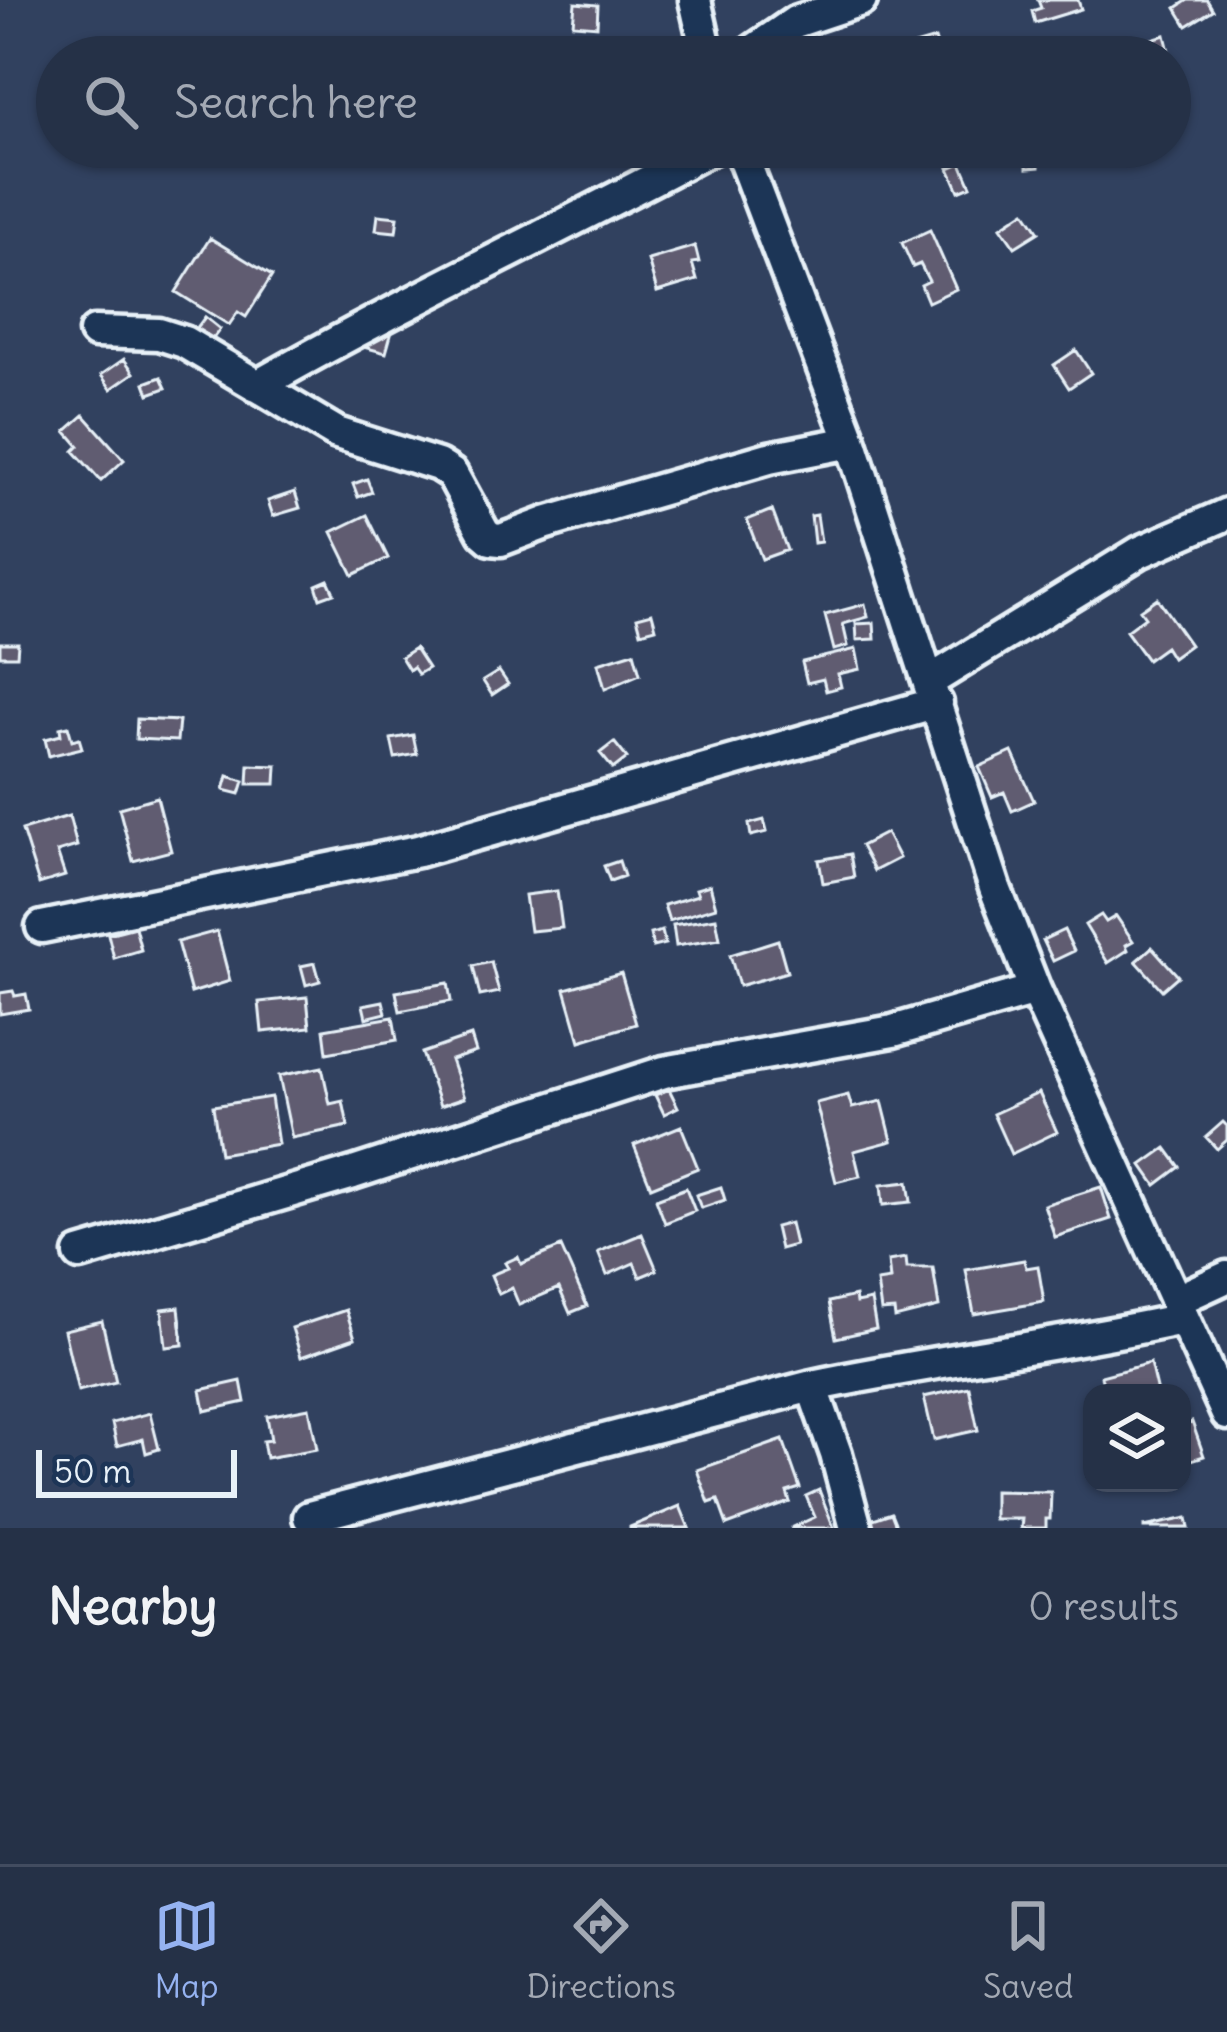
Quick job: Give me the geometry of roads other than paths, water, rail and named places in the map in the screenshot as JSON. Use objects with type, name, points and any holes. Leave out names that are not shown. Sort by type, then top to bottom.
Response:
[{"type":"street","points":[[695,0],[703,36]]},
{"type":"street","points":[[775,36],[795,22],[861,0]]},
{"type":"street","points":[[257,386],[381,315],[472,274],[674,168]]},
{"type":"street","points":[[747,168],[851,442],[995,888],[1035,991],[1227,1414]]},
{"type":"street","points":[[95,332],[160,334],[184,342],[337,433],[438,465],[452,474],[491,539],[501,540],[769,458],[851,442]]},
{"type":"street","points":[[42,927],[418,851],[933,692],[1140,552],[1227,514]]},
{"type":"street","points":[[80,1254],[353,1173],[664,1072],[893,1031],[1035,991]]},
{"type":"street","points":[[309,1517],[812,1386],[1102,1337],[1178,1310],[1227,1277]]},
{"type":"street","points":[[812,1386],[856,1528]]}]
